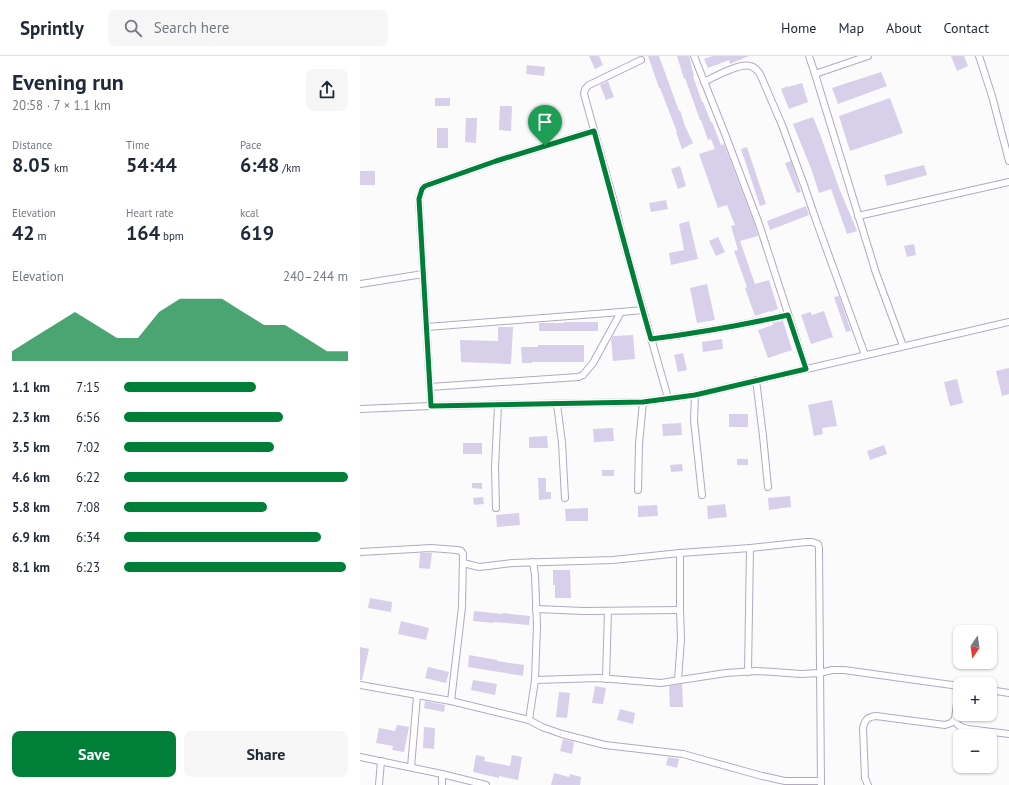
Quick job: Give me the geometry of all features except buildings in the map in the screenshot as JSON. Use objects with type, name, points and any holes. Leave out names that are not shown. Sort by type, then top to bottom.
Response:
[{"type":"street","points":[[694,56],[759,224],[806,369]]},
{"type":"street","points":[[808,56],[815,74],[876,273],[903,346]]},
{"type":"street","points":[[815,74],[868,56]]},
{"type":"street","points":[[979,56],[992,96],[1009,161]]},
{"type":"street","points":[[641,60],[589,85],[585,89],[584,94],[668,398]]},
{"type":"street","points":[[704,82],[740,66],[749,65],[755,68],[760,74],[782,125],[864,355]]},
{"type":"street","points":[[431,406],[419,199],[422,189],[425,186],[496,161],[594,131]]},
{"type":"street","points":[[858,216],[1009,182]]},
{"type":"street","points":[[360,284],[423,274]]},
{"type":"street","points":[[427,327],[643,310]]},
{"type":"street","points":[[430,387],[578,377],[583,375],[593,363],[621,312]]},
{"type":"street","points":[[651,339],[694,334],[750,324],[788,315]]},
{"type":"street","points":[[360,409],[431,406],[643,402],[695,395],[1009,322]]},
{"type":"street","points":[[756,380],[768,487]]},
{"type":"street","points":[[695,395],[694,420],[702,495]]},
{"type":"street","points":[[638,490],[639,444],[643,402]]},
{"type":"street","points":[[557,404],[562,443],[565,498]]},
{"type":"street","points":[[496,508],[495,467],[498,405]]},
{"type":"street","points":[[360,685],[451,701],[529,720],[542,727],[562,734],[605,745],[683,754],[785,781],[821,783],[820,548],[818,544],[806,542],[613,560],[512,563],[480,567],[463,563]]},
{"type":"street","points":[[360,552],[431,548],[457,550],[461,551],[463,554],[462,607],[451,701]]},
{"type":"street","points":[[748,672],[750,548]]},
{"type":"street","points":[[678,680],[682,639],[680,610],[680,554]]},
{"type":"street","points":[[529,720],[535,680],[537,626],[533,562]]},
{"type":"street","points":[[536,608],[577,611],[680,610]]},
{"type":"street","points":[[606,679],[608,611]]},
{"type":"street","points":[[535,680],[606,679],[661,682],[726,673],[774,672],[801,674],[844,670],[953,685]]},
{"type":"street","points":[[997,691],[1009,693]]},
{"type":"street","points":[[410,767],[417,696]]},
{"type":"street","points":[[868,785],[865,778],[863,728],[864,721],[869,717],[876,716],[946,725],[953,721]]},
{"type":"street","points":[[956,721],[961,727],[1009,734]]},
{"type":"street","points":[[360,757],[486,785]]},
{"type":"street","points":[[379,785],[381,761]]},
{"type":"street","points":[[442,774],[442,785]]},
{"type":"route","points":[[594,131],[651,339],[694,334],[750,324],[788,315],[806,369],[695,395],[643,402],[431,406],[419,199],[420,193],[425,186],[496,161],[545,146],[594,131]]}]
